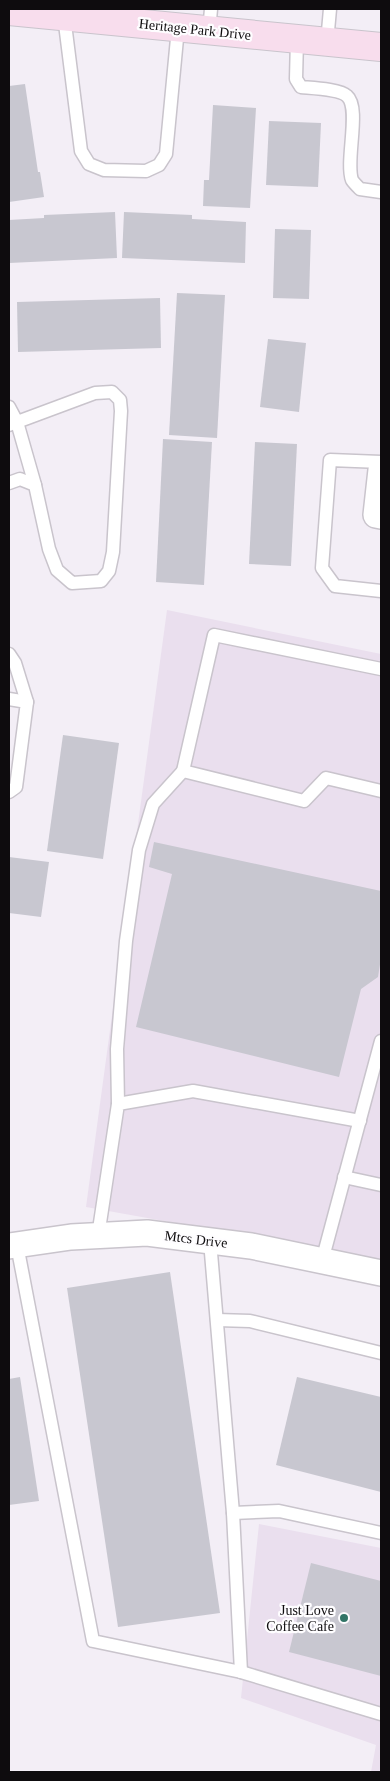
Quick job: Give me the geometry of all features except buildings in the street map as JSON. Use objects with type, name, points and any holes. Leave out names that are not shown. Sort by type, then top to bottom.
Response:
[{"type":"street","name":"Heritage Park Drive","points":[[9,11],[64,16],[100,14],[178,28],[210,20],[298,39],[381,48]]},
{"type":"street","points":[[381,470],[376,515],[381,516]]},
{"type":"street","name":"Mtcs Drive","points":[[13,1245],[71,1237],[147,1233],[251,1246],[381,1273]]},
{"type":"lane","points":[[327,42],[330,9]]},
{"type":"lane","points":[[64,16],[81,152],[89,164],[104,170],[146,171],[159,165],[166,154],[178,28]]},
{"type":"lane","points":[[298,39],[296,79],[301,87],[340,92],[347,96],[352,106],[352,180],[360,189],[381,192]]},
{"type":"lane","points":[[9,407],[13,424],[35,486],[49,550],[57,570],[72,583],[101,581],[109,571],[113,552],[121,411],[120,400],[112,392],[95,393],[13,424]]},
{"type":"lane","points":[[381,462],[330,460],[322,568],[335,586],[381,592]]},
{"type":"lane","points":[[14,481],[35,486]]},
{"type":"lane","points":[[98,1236],[118,1104],[118,1039],[126,941],[139,850],[153,804],[183,771],[214,635],[381,669]]},
{"type":"lane","points":[[9,654],[14,663],[27,702],[16,787],[9,792]]},
{"type":"lane","points":[[9,699],[27,702]]},
{"type":"lane","points":[[183,771],[304,801],[326,778],[381,791]]},
{"type":"lane","points":[[322,1261],[381,1041]]},
{"type":"lane","points":[[118,1104],[193,1091],[360,1121]]},
{"type":"lane","points":[[344,1177],[381,1185]]},
{"type":"lane","points":[[210,1241],[233,1513],[241,1672]]},
{"type":"lane","points":[[13,1245],[93,1641],[241,1672],[381,1714]]},
{"type":"lane","points":[[217,1320],[250,1321],[381,1354]]},
{"type":"lane","points":[[233,1513],[279,1511],[381,1533]]},
{"type":"shaded area","points":[[167,610],[381,654],[381,1260],[86,1207]]},
{"type":"shaded area","points":[[259,1524],[381,1548],[381,1772],[371,1772],[376,1745],[241,1698]]},
{"type":"place","name":"Just Love Coffee Cafe","points":[[344,1618]]}]
